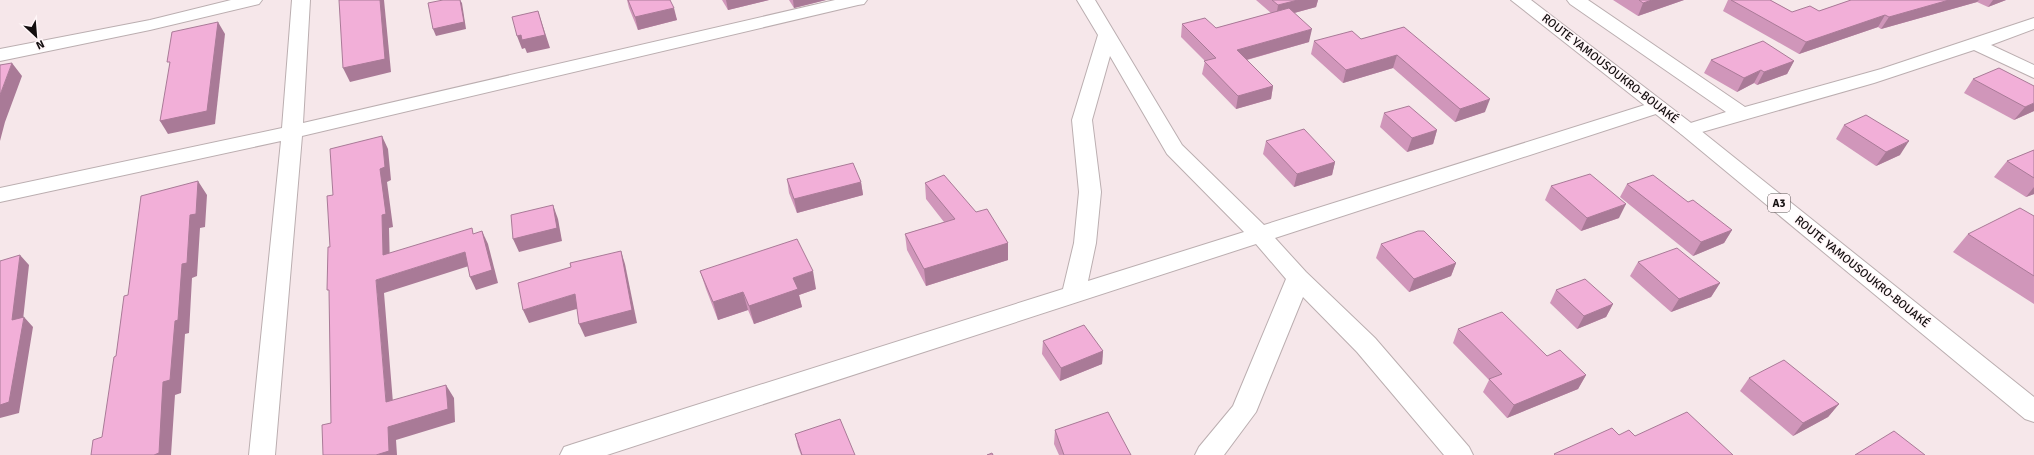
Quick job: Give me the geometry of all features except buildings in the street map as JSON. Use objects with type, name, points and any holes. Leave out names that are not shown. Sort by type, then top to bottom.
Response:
[{"type":"street","points":[[0,55],[150,25],[253,0]]},
{"type":"street","points":[[262,455],[292,132],[301,0]]},
{"type":"street","points":[[0,195],[292,132],[858,0]]},
{"type":"street","points":[[1086,0],[1174,149],[1260,235],[1298,278],[1366,345],[1460,455]]},
{"type":"street","name":"ROUTE YAMOUSOUKRO-BOUAKÉ","points":[[1520,0],[1688,130],[2034,412]]},
{"type":"street","points":[[1576,0],[1741,113]]},
{"type":"street","points":[[1688,130],[1741,113],[1866,79],[1975,44],[2034,23]]},
{"type":"street","points":[[1073,295],[1085,243],[1090,192],[1082,120],[1107,35]]},
{"type":"street","points":[[1975,44],[2034,72]]},
{"type":"street","points":[[573,455],[1658,107]]},
{"type":"street","points":[[1208,455],[1243,412],[1287,308],[1298,278]]}]
